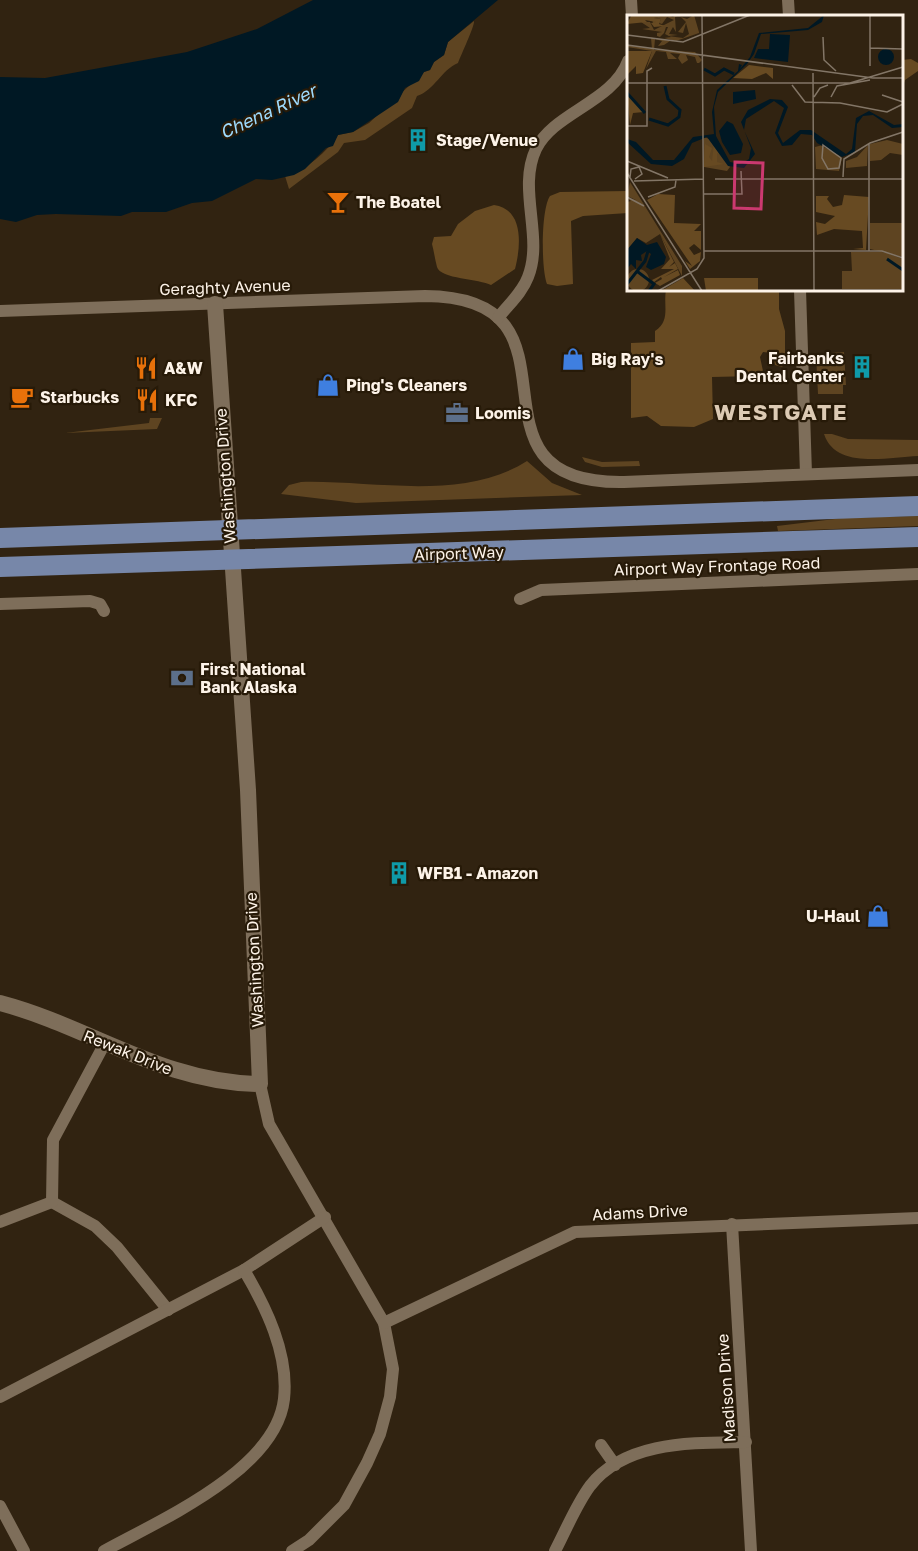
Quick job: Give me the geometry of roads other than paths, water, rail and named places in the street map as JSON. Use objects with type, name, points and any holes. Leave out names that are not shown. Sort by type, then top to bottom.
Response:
[{"type":"main road","name":"Airport Way","points":[[0,538],[918,506]]},
{"type":"main road","name":"Airport Way","points":[[0,567],[918,537]]},
{"type":"street","points":[[788,0],[789,15]]},
{"type":"street","points":[[627,63],[620,76],[594,100],[543,139],[531,163],[533,252],[531,269],[525,285],[498,318],[519,349],[530,431],[541,452],[555,466],[580,479],[609,482],[918,470]]},
{"type":"street","points":[[800,291],[806,474]]},
{"type":"street","name":"Geraghty Avenue","points":[[0,311],[451,297],[473,302],[498,318]]},
{"type":"street","name":"Washington Drive","points":[[215,304],[228,530],[236,593],[247,768],[260,1084],[269,1124],[325,1217],[384,1323],[393,1369],[390,1397],[380,1434],[344,1504],[309,1540],[292,1551]]},
{"type":"street","name":"Airport Way Frontage Road","points":[[520,599],[541,590],[918,574]]},
{"type":"street","points":[[0,604],[90,601],[100,604],[104,611]]},
{"type":"street","name":"Rewak Drive","points":[[0,1003],[21,1008],[163,1067],[209,1081],[260,1084]]},
{"type":"street","points":[[52,1203],[53,1140],[105,1043]]},
{"type":"street","points":[[0,1222],[52,1203],[95,1226],[117,1247],[168,1310]]},
{"type":"street","points":[[0,1396],[244,1270],[325,1217]]},
{"type":"street","name":"Adams Drive","points":[[384,1323],[575,1232],[918,1218]]},
{"type":"street","name":"Madison Drive","points":[[732,1224],[751,1551]]},
{"type":"street","points":[[104,1551],[225,1484],[269,1438],[284,1400],[281,1355],[263,1303],[244,1270]]},
{"type":"street","points":[[555,1551],[591,1484],[615,1465],[653,1448],[695,1443],[746,1442]]},
{"type":"street","points":[[601,1445],[615,1465]]},
{"type":"street","points":[[0,1506],[24,1551]]},
{"type":"water","name":"Chena River","points":[[313,0],[498,0],[448,42],[444,55],[434,62],[430,70],[424,72],[419,81],[405,88],[398,102],[353,132],[338,135],[333,146],[326,148],[305,169],[294,175],[272,180],[256,179],[212,201],[192,203],[166,212],[132,212],[121,216],[37,215],[16,222],[0,219],[0,77],[45,78],[187,52],[257,29]]},
{"type":"place","name":"Stage/Venue","points":[[418,140]]},
{"type":"place","name":"The Boatel","points":[[338,202]]},
{"type":"place","name":"Big Ray's","points":[[573,359]]},
{"type":"place","name":"Fairbanks Dental Center","points":[[862,367]]},
{"type":"place","name":"A&W","points":[[146,368]]},
{"type":"place","name":"Ping's Cleaners","points":[[328,385]]},
{"type":"place","name":"Starbucks","points":[[22,397]]},
{"type":"place","name":"KFC","points":[[147,400]]},
{"type":"place","name":"Loomis","points":[[457,413]]},
{"type":"place","name":"First National Bank Alaska","points":[[182,678]]},
{"type":"place","name":"WFB1 - Amazon","points":[[399,873]]},
{"type":"place","name":"U-Haul","points":[[878,916]]},
{"type":"district","name":"WESTGATE","points":[[781,412]]}]
